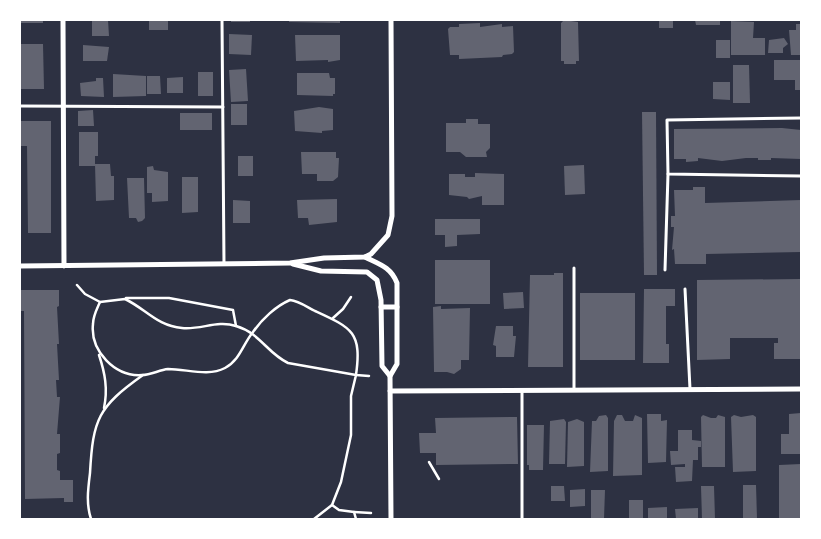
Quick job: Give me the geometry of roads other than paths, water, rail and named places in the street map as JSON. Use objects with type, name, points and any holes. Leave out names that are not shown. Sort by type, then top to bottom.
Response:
[{"type":"street","points":[[63,20],[64,266]]},
{"type":"street","points":[[20,266],[290,263],[324,258],[365,257],[372,254],[383,242],[392,226],[391,20]]},
{"type":"street","points":[[365,257],[388,268],[394,274],[397,283],[398,364],[390,376],[390,519]]},
{"type":"street","points":[[290,263],[321,271],[351,270],[367,272],[377,280],[380,289],[382,366],[390,376]]},
{"type":"street","points":[[381,307],[397,307]]},
{"type":"street","points":[[390,391],[801,389]]},
{"type":"lane","points":[[222,20],[224,264]]},
{"type":"lane","points":[[20,106],[223,107]]},
{"type":"lane","points":[[665,270],[668,120],[801,118]]},
{"type":"lane","points":[[668,174],[801,176]]},
{"type":"lane","points":[[574,268],[574,390]]},
{"type":"lane","points":[[685,289],[690,390]]},
{"type":"lane","points":[[522,390],[522,519]]}]
